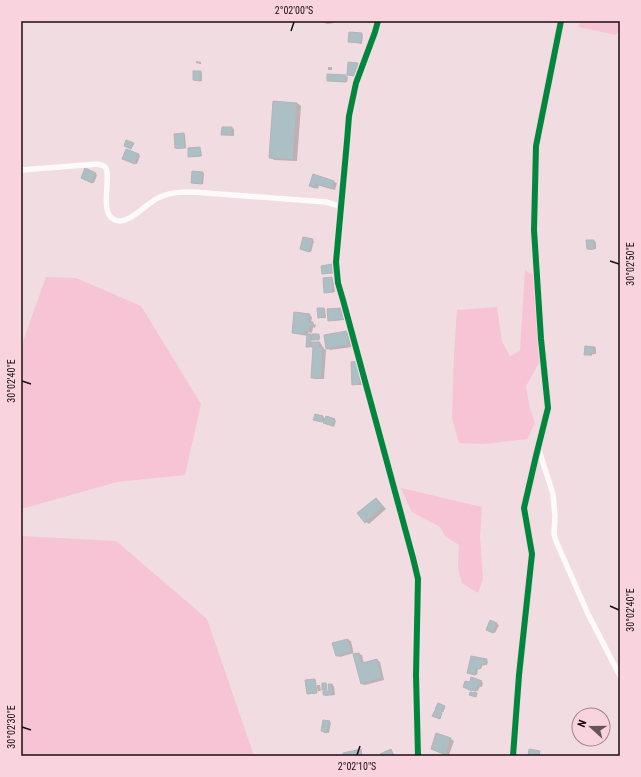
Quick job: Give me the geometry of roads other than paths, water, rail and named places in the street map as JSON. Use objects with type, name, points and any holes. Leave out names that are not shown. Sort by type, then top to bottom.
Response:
[{"type":"street","points":[[378,21],[356,83],[349,116],[336,262],[338,283],[344,300],[418,579],[416,675],[418,756]]},
{"type":"street","points":[[513,756],[519,675],[532,554],[524,508],[548,408],[541,339],[534,230],[536,146],[561,21]]},
{"type":"street","points":[[21,170],[98,164],[104,166],[107,169],[108,175],[107,208],[109,215],[113,220],[118,221],[132,217],[158,197],[172,192],[193,192],[326,202],[341,208]]},
{"type":"street","points":[[538,446],[553,494],[555,516],[554,534],[556,541],[588,614],[620,676]]}]
